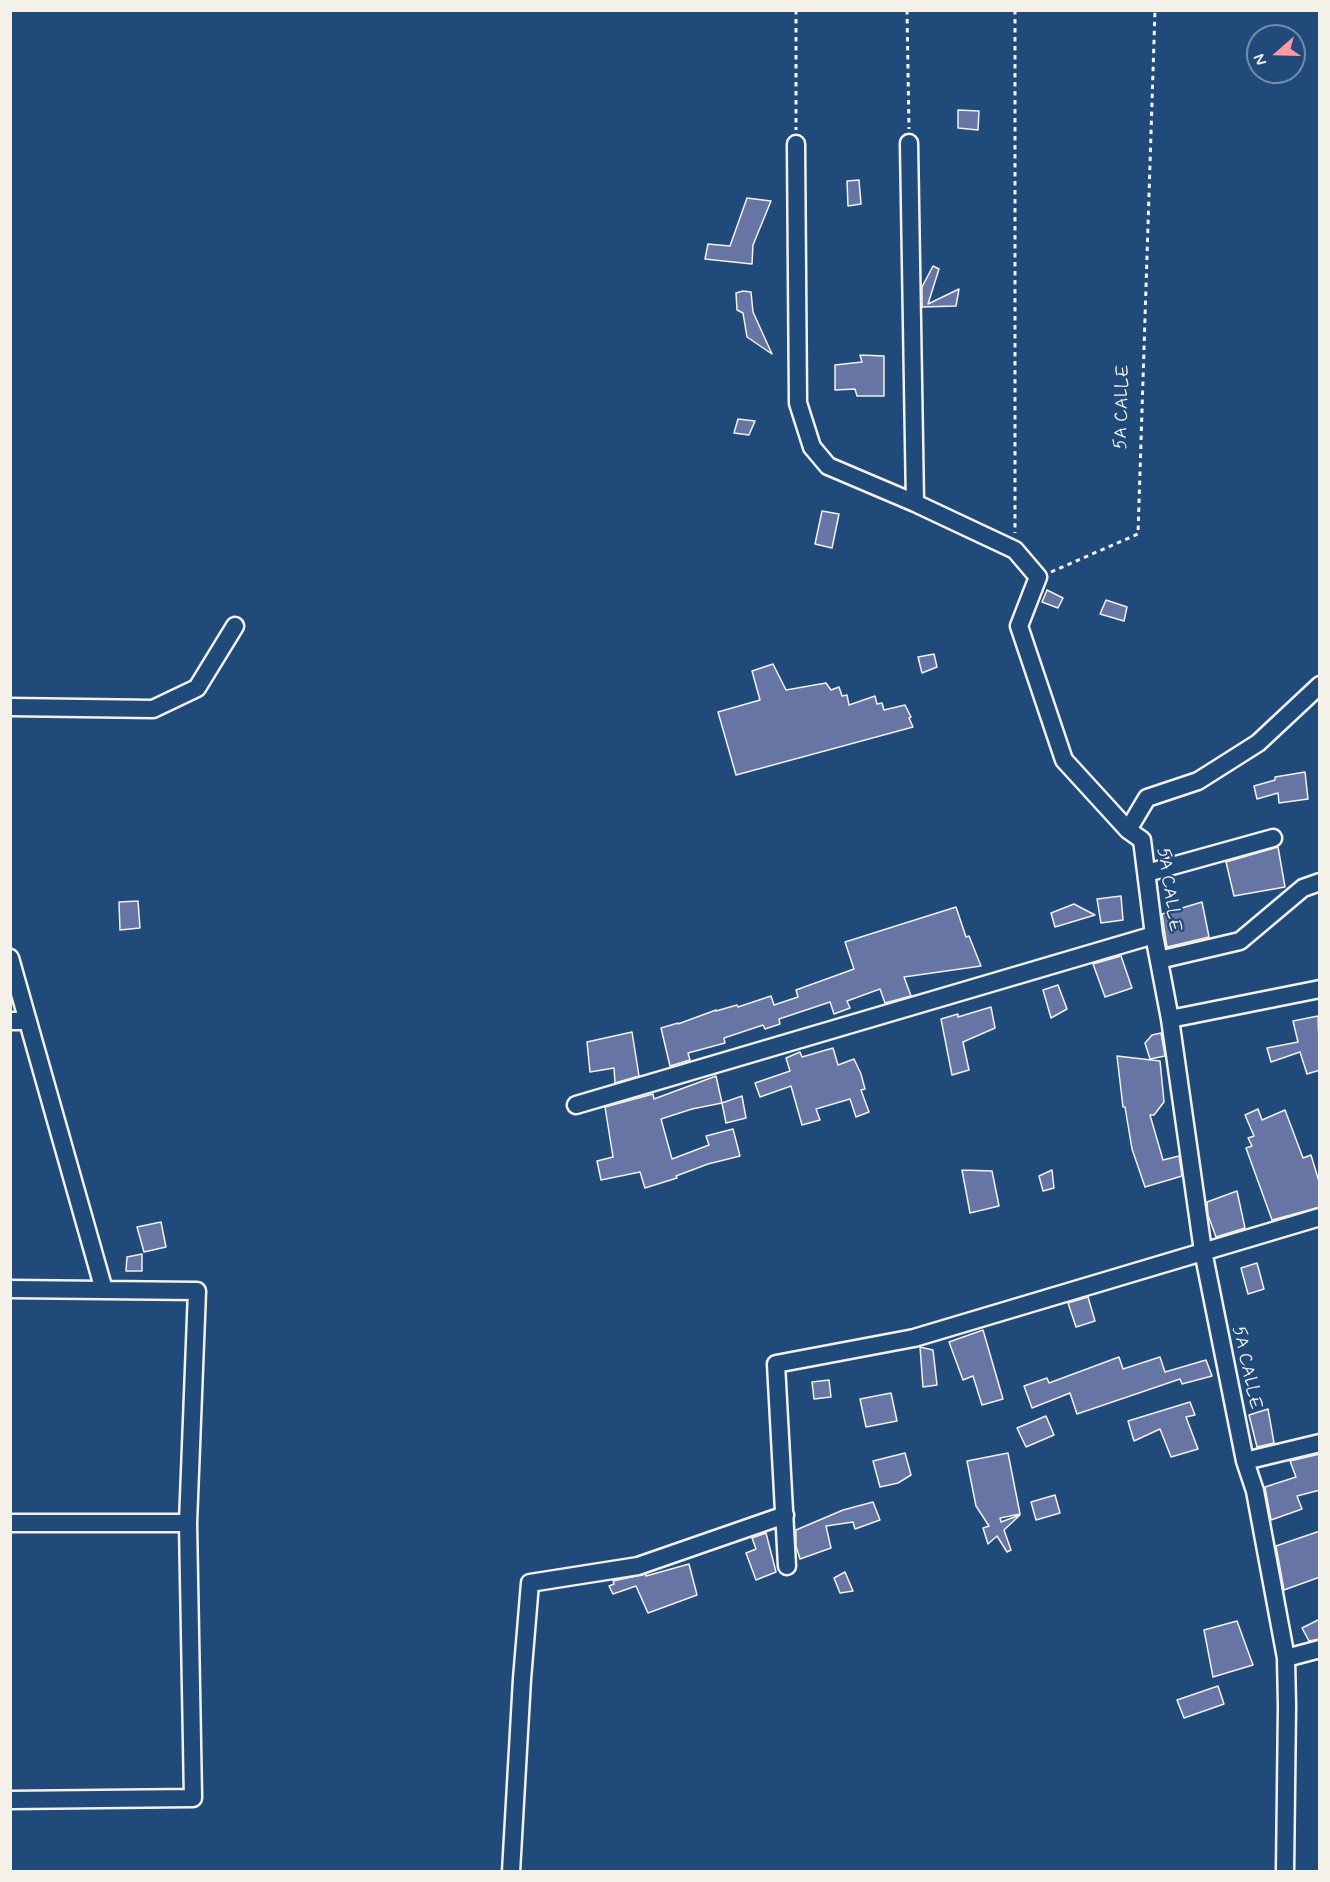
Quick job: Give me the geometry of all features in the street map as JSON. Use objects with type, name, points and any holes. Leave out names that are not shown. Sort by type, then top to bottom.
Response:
[{"type":"street","points":[[909,143],[915,503]]},
{"type":"street","points":[[796,144],[798,403],[812,447],[828,466],[915,503],[1015,550],[1038,577]]},
{"type":"street","name":"5A CALLE","points":[[1038,577],[1019,626],[1064,760],[1128,830],[1142,840],[1154,935],[1170,1018],[1203,1251],[1245,1461],[1256,1491],[1286,1658],[1285,1872]]},
{"type":"street","points":[[10,706],[153,709],[198,688],[235,626]]},
{"type":"street","points":[[1128,830],[1147,798],[1198,781],[1258,743],[1320,685]]},
{"type":"street","points":[[1147,873],[1273,838]]},
{"type":"street","points":[[1159,960],[1240,941],[1304,888],[1320,882]]},
{"type":"street","points":[[576,1105],[1154,935]]},
{"type":"street","points":[[10,958],[104,1290]]},
{"type":"street","points":[[1170,1018],[1320,989]]},
{"type":"street","points":[[10,1021],[28,1021]]},
{"type":"street","points":[[787,1566],[776,1364],[914,1338],[1320,1217]]},
{"type":"street","points":[[10,1289],[197,1291],[188,1523],[193,1798],[10,1800]]},
{"type":"street","points":[[1245,1461],[1320,1443]]},
{"type":"street","points":[[511,1872],[530,1583],[638,1566],[785,1515]]},
{"type":"street","points":[[10,1522],[188,1523]]},
{"type":"street","points":[[1286,1658],[1320,1649]]},
{"type":"path","points":[[796,10],[796,144]]},
{"type":"path","points":[[907,10],[909,143]]},
{"type":"path","points":[[1015,10],[1015,550]]},
{"type":"path","name":"5A CALLE","points":[[1038,577],[1138,534],[1155,10]]},
{"type":"building","points":[[958,110],[979,111],[978,130],[958,128]]},
{"type":"building","points":[[859,180],[861,204],[848,206],[847,181]]},
{"type":"building","points":[[747,198],[771,201],[753,245],[752,264],[705,259],[708,244],[730,246]]},
{"type":"building","points":[[933,266],[939,269],[928,304],[959,289],[956,306],[922,307],[922,287]]},
{"type":"building","points":[[751,292],[753,312],[772,354],[747,337],[743,313],[737,310],[736,293]]},
{"type":"building","points":[[860,355],[884,356],[884,396],[857,396],[855,389],[835,390],[835,365],[862,362]]},
{"type":"building","points":[[738,419],[755,421],[749,435],[734,433]]},
{"type":"building","points":[[822,511],[839,514],[832,548],[815,544]]},
{"type":"building","points":[[1047,590],[1063,598],[1058,608],[1042,602]]},
{"type":"building","points":[[1106,600],[1127,607],[1124,621],[1100,614]]},
{"type":"building","points":[[934,654],[937,667],[922,673],[918,657]]},
{"type":"building","points":[[773,664],[786,690],[826,683],[831,690],[839,687],[842,696],[847,695],[849,705],[875,696],[877,704],[882,703],[884,710],[905,705],[913,727],[736,775],[718,712],[760,700],[752,671]]},
{"type":"building","points":[[1305,772],[1308,799],[1279,803],[1278,793],[1257,799],[1254,786],[1275,780],[1275,777]]},
{"type":"building","points":[[1278,847],[1285,887],[1234,896],[1226,862]]},
{"type":"building","points":[[1121,896],[1123,920],[1101,923],[1097,899]]},
{"type":"building","points":[[138,901],[140,928],[120,930],[119,902]]},
{"type":"building","points":[[1202,902],[1209,937],[1167,947],[1162,914]]},
{"type":"building","points":[[1074,904],[1095,915],[1055,927],[1051,913]]},
{"type":"building","points":[[956,907],[966,937],[969,936],[981,966],[904,977],[911,996],[885,1003],[880,989],[847,1001],[850,1008],[834,1014],[830,1002],[779,1019],[780,1024],[765,1029],[763,1025],[724,1038],[725,1043],[688,1053],[690,1060],[670,1066],[661,1028],[716,1010],[737,1005],[738,1007],[771,996],[774,1005],[798,997],[796,990],[854,969],[845,942]]},
{"type":"building","points":[[1121,956],[1132,988],[1105,997],[1093,964]]},
{"type":"building","points":[[1058,985],[1067,1009],[1051,1018],[1043,990]]},
{"type":"building","points":[[991,1007],[995,1028],[963,1042],[969,1070],[952,1075],[941,1019],[958,1014],[958,1017]]},
{"type":"building","points":[[1318,1016],[1320,1070],[1307,1074],[1300,1052],[1271,1062],[1267,1048],[1298,1042],[1293,1021]]},
{"type":"building","points":[[632,1032],[639,1076],[615,1083],[614,1068],[590,1072],[587,1042]]},
{"type":"building","points":[[1161,1033],[1165,1056],[1150,1059],[1145,1043],[1152,1035]]},
{"type":"building","points":[[833,1048],[838,1065],[854,1059],[861,1074],[865,1089],[861,1090],[869,1112],[856,1117],[850,1099],[816,1109],[820,1120],[802,1125],[791,1086],[760,1097],[755,1083],[790,1071],[786,1058],[800,1052],[802,1057]]},
{"type":"building","points":[[1117,1056],[1160,1061],[1164,1102],[1154,1115],[1150,1115],[1163,1160],[1179,1156],[1182,1176],[1145,1187],[1132,1149],[1125,1107],[1123,1107]]},
{"type":"building","points":[[716,1076],[722,1103],[692,1109],[661,1119],[672,1159],[709,1145],[706,1136],[733,1129],[740,1156],[708,1164],[676,1176],[677,1178],[645,1188],[640,1172],[601,1180],[597,1161],[613,1157],[605,1107],[653,1094],[654,1099]]},
{"type":"building","points":[[742,1096],[746,1118],[726,1123],[722,1103]]},
{"type":"building","points":[[1258,1109],[1262,1120],[1285,1110],[1303,1158],[1311,1155],[1320,1185],[1320,1207],[1272,1220],[1246,1148],[1252,1146],[1248,1138],[1254,1136],[1245,1115]]},
{"type":"building","points":[[962,1170],[992,1171],[999,1206],[970,1213]]},
{"type":"building","points":[[1052,1170],[1054,1188],[1043,1191],[1039,1176]]},
{"type":"building","points":[[1237,1191],[1245,1228],[1216,1237],[1208,1215],[1207,1202]]},
{"type":"building","points":[[161,1222],[166,1247],[144,1252],[137,1227]]},
{"type":"building","points":[[142,1254],[142,1271],[126,1271],[127,1257]]},
{"type":"building","points":[[1257,1263],[1264,1289],[1248,1294],[1241,1268]]},
{"type":"building","points":[[1088,1297],[1095,1321],[1076,1327],[1068,1303]]},
{"type":"building","points":[[983,1330],[1003,1399],[982,1405],[973,1376],[963,1380],[949,1342]]},
{"type":"building","points":[[920,1347],[933,1350],[937,1385],[923,1387]]},
{"type":"building","points":[[1119,1357],[1123,1369],[1160,1357],[1165,1372],[1206,1360],[1212,1376],[1182,1384],[1180,1379],[1077,1414],[1070,1393],[1032,1408],[1024,1386],[1047,1378],[1049,1383]]},
{"type":"building","points":[[829,1380],[831,1397],[814,1399],[812,1382]]},
{"type":"building","points":[[891,1393],[897,1421],[866,1427],[860,1399]]},
{"type":"building","points":[[1190,1402],[1195,1415],[1186,1417],[1198,1449],[1171,1457],[1160,1429],[1134,1441],[1128,1421]]},
{"type":"building","points":[[1268,1409],[1274,1443],[1257,1447],[1249,1415]]},
{"type":"building","points":[[1046,1416],[1054,1435],[1026,1447],[1017,1428]]},
{"type":"building","points":[[905,1453],[911,1475],[898,1483],[880,1487],[873,1461]]},
{"type":"building","points":[[1008,1453],[1020,1514],[1000,1518],[1001,1522],[1020,1515],[1004,1530],[1011,1550],[1007,1552],[997,1536],[988,1544],[983,1528],[989,1526],[976,1506],[967,1461]]},
{"type":"building","points":[[1320,1454],[1320,1490],[1297,1496],[1302,1509],[1271,1520],[1265,1487],[1296,1477],[1290,1461]]},
{"type":"building","points":[[1055,1495],[1060,1513],[1036,1520],[1031,1502]]},
{"type":"building","points":[[873,1502],[880,1520],[855,1529],[853,1522],[826,1526],[831,1548],[800,1559],[796,1546],[796,1530],[843,1510]]},
{"type":"building","points":[[1320,1531],[1320,1577],[1284,1590],[1276,1546]]},
{"type":"building","points":[[766,1533],[776,1572],[756,1580],[746,1553],[756,1549],[752,1538]]},
{"type":"building","points":[[689,1564],[697,1595],[648,1613],[636,1586],[613,1594],[609,1586],[614,1584],[613,1581],[646,1574],[646,1576]]},
{"type":"building","points":[[845,1572],[853,1591],[840,1593],[834,1578]]},
{"type":"building","points":[[1320,1619],[1320,1639],[1309,1641],[1302,1628]]},
{"type":"building","points":[[1237,1621],[1253,1665],[1213,1677],[1204,1630]]},
{"type":"building","points":[[1218,1686],[1224,1704],[1184,1718],[1177,1700]]}]
